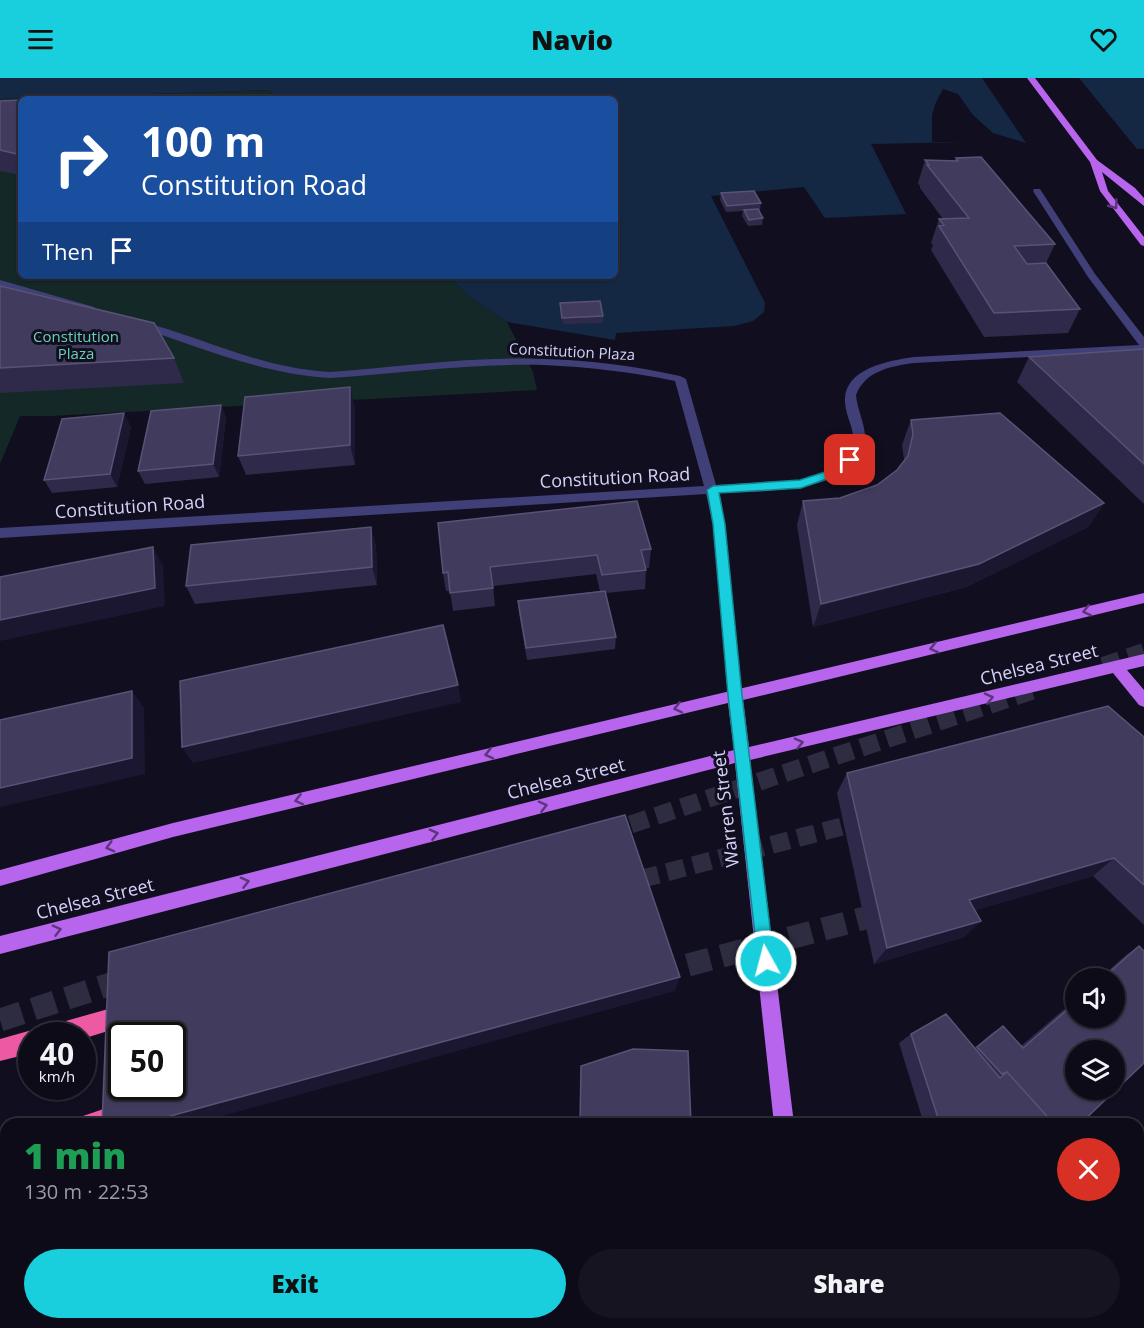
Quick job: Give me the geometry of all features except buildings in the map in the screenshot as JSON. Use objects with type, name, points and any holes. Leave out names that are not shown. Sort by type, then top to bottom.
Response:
[{"type":"highway","points":[[96,1023],[126,1015]]},
{"type":"highway","points":[[0,1050],[18,1045]]},
{"type":"highway","points":[[111,1118],[124,1114]]},
{"type":"main road","points":[[1031,78],[1094,162],[1132,190],[1144,203]]},
{"type":"main road","points":[[1094,162],[1104,191],[1144,243]]},
{"type":"main road","points":[[0,878],[173,830],[1144,598]]},
{"type":"main road","name":"Chelsea Street","points":[[0,945],[742,755],[1144,660]]},
{"type":"main road","points":[[1117,668],[1144,701]]},
{"type":"main road","name":"Warren Street","points":[[735,695],[783,1118]]},
{"type":"street","points":[[1037,191],[1091,275],[1144,346]]},
{"type":"street","points":[[0,283],[107,314]]},
{"type":"street","name":"Constitution Plaza","points":[[130,321],[238,359],[303,375],[544,362],[632,369],[680,379],[713,490]]},
{"type":"street","name":"Constitution Road","points":[[0,533],[801,484],[817,480],[842,468],[850,460],[859,444],[850,400],[853,388],[861,378],[879,366],[914,360],[1144,346]]},
{"type":"street","name":"Warren Street","points":[[713,490],[719,524],[735,695]]},
{"type":"green space","name":"Constitution Plaza","points":[[269,90],[274,96],[90,96]]},
{"type":"green space","name":"Constitution Plaza","points":[[18,98],[18,279],[452,279],[468,296],[507,322],[533,372],[537,390],[20,416],[0,464],[0,99]]},
{"type":"water","points":[[0,78],[1144,78],[1144,159],[1028,159],[989,181],[965,142],[871,144],[906,214],[825,218],[804,187],[711,196],[765,303],[764,312],[753,321],[734,326],[616,333],[615,340],[507,322],[468,296],[452,279],[618,279],[618,96],[274,96],[269,90],[18,96],[18,98],[0,99]]},
{"type":"pier","points":[[982,78],[1079,78],[1137,149],[1144,149],[1144,162],[1040,162],[1038,159],[1028,159],[1028,162],[995,181],[989,181],[965,142],[932,142],[932,115],[943,89],[958,94],[973,115],[993,133],[1026,143]]},
{"type":"tunnel","points":[[1103,666],[1144,652]]},
{"type":"tunnel","points":[[605,833],[1034,690]]},
{"type":"tunnel","points":[[641,879],[867,820]]},
{"type":"tunnel","points":[[624,884],[647,878]]},
{"type":"tunnel","points":[[654,974],[888,912]]},
{"type":"tunnel","points":[[0,1020],[129,978]]},
{"type":"route","points":[[766,961],[735,695],[719,524],[713,490],[801,484],[831,474],[850,460]]}]
